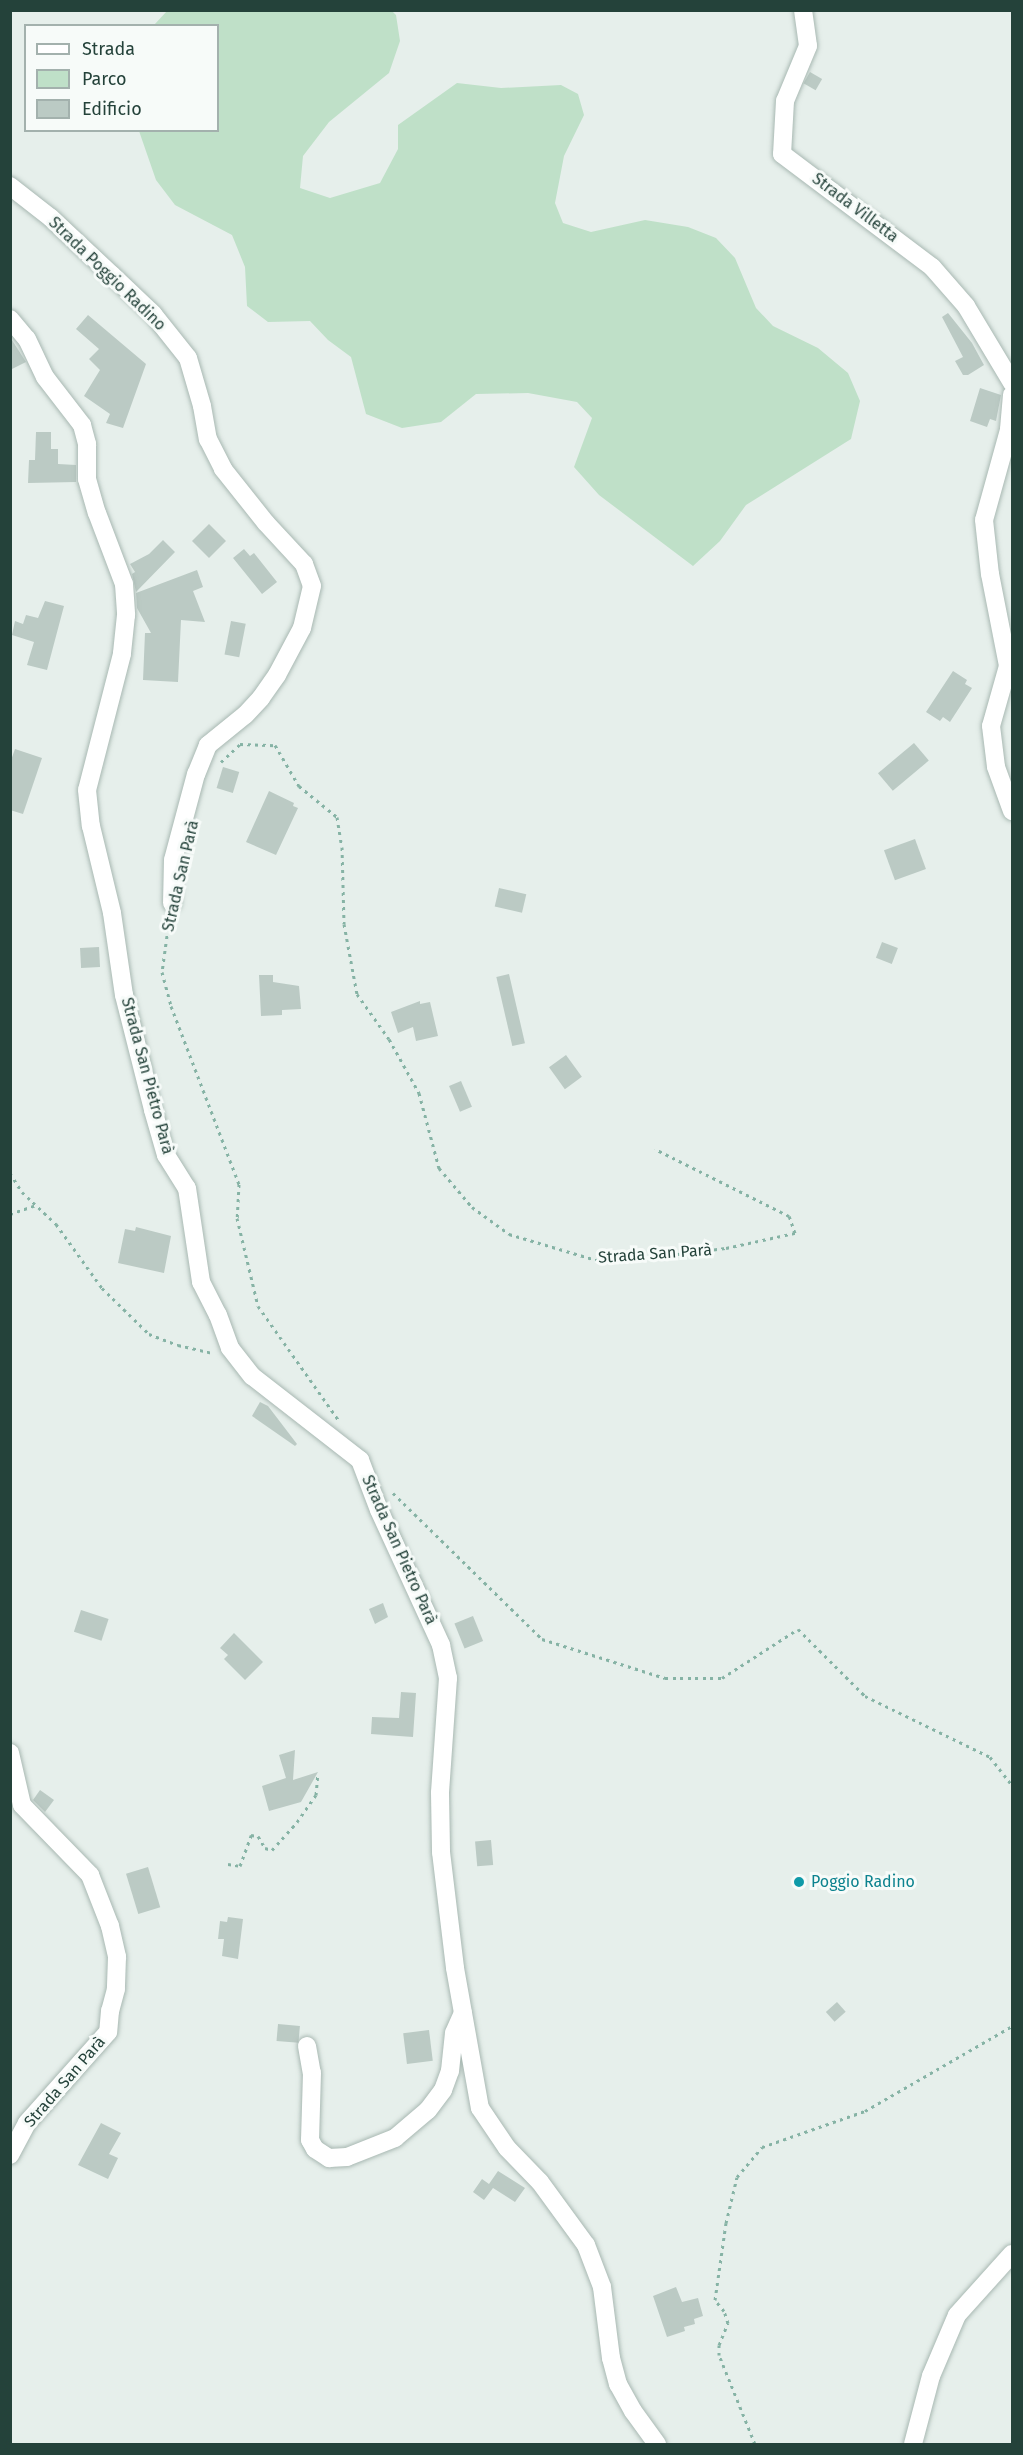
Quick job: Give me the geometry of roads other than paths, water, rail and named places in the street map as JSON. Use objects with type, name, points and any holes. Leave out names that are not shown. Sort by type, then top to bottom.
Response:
[{"type":"street","name":"Strada Villetta","points":[[803,10],[808,46],[786,101],[782,154],[932,267],[966,306],[1012,383]]},
{"type":"street","name":"Strada Poggio Radino","points":[[10,186],[51,218],[121,283],[153,314],[188,358],[202,406],[208,439],[223,469],[266,523],[304,564],[312,586],[302,628],[277,675],[261,698],[245,715],[208,745],[196,774],[173,860],[172,903]]},
{"type":"street","name":"Strada San Pietro Parà","points":[[10,319],[27,339],[45,377],[82,425],[87,444],[87,479],[97,513],[124,584],[126,615],[122,654],[87,790],[91,826],[112,913],[124,995],[166,1155],[187,1188],[201,1282],[218,1315],[230,1348],[244,1365],[291,1408],[360,1460],[379,1510],[441,1645],[448,1678],[440,1793],[441,1852],[454,1968],[480,2109],[507,2148],[540,2182],[586,2245],[602,2287],[611,2358],[618,2384],[633,2411],[657,2445]]},
{"type":"street","points":[[1012,395],[1009,430],[984,520],[990,574],[1008,666],[991,726],[996,767],[1012,811]]},
{"type":"street","name":"Strada San Parà","points":[[10,1753],[22,1805],[90,1875],[110,1926],[117,1957],[116,1989],[110,2011],[108,2032],[27,2123],[10,2155]]},
{"type":"street","points":[[307,2046],[312,2073],[310,2140],[315,2149],[329,2158],[347,2157],[395,2138],[428,2110],[443,2090],[450,2071],[454,2033],[463,2013]]},
{"type":"street","points":[[913,2445],[931,2376],[957,2315],[1012,2254]]},
{"type":"place","name":"Poggio Radino","points":[[799,1882]]}]
